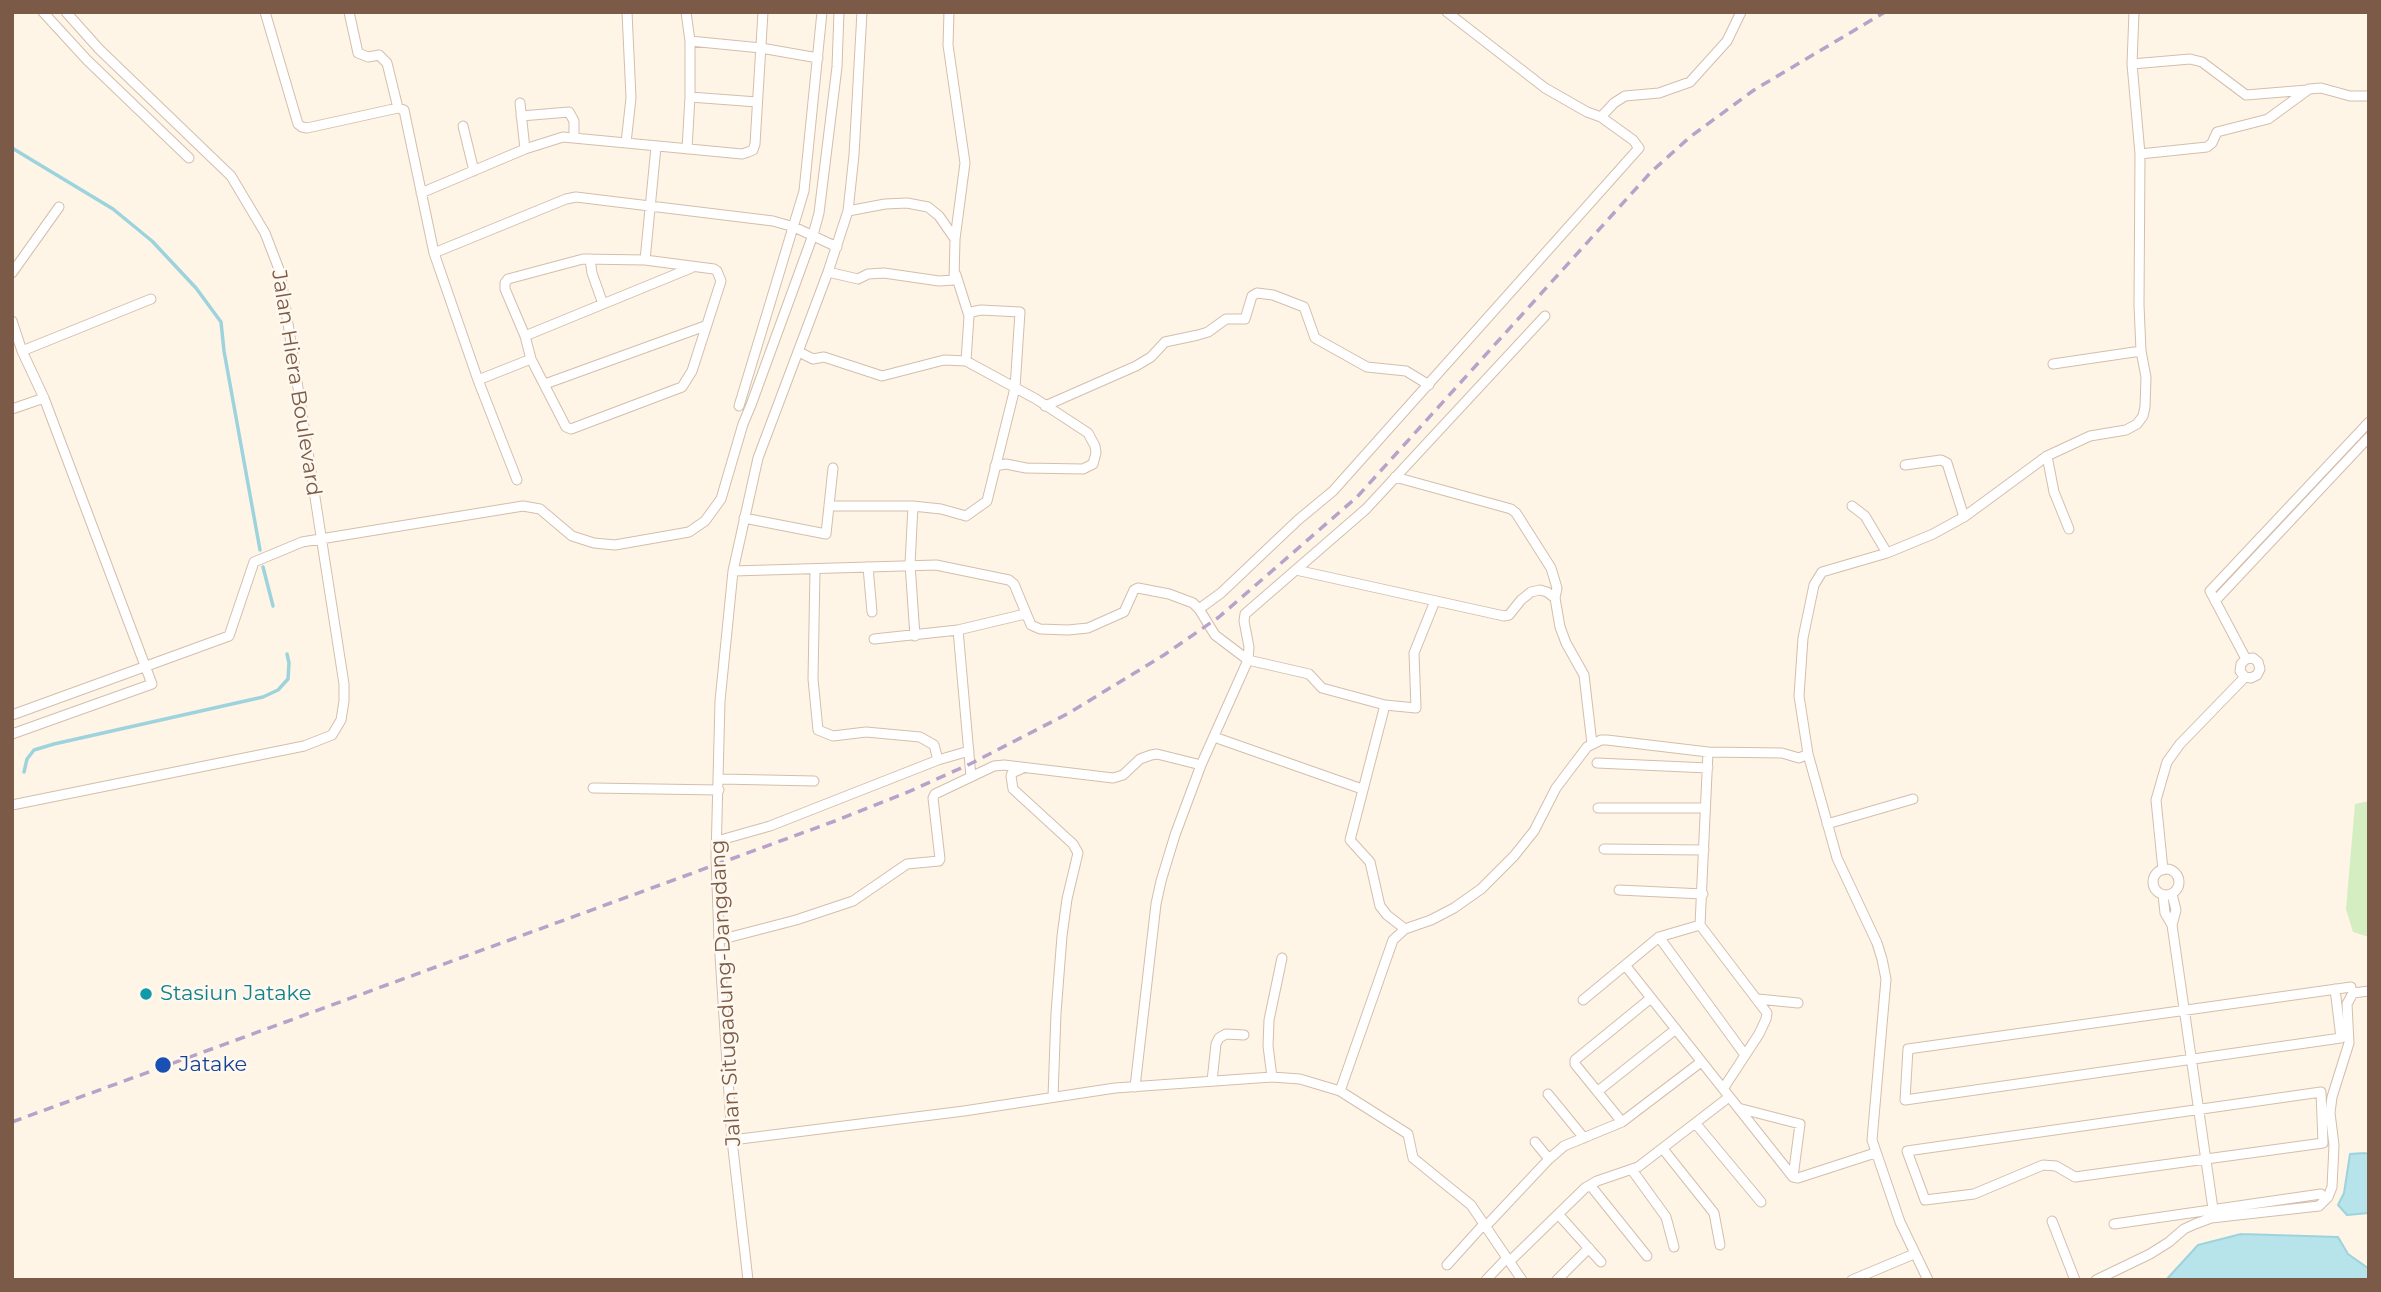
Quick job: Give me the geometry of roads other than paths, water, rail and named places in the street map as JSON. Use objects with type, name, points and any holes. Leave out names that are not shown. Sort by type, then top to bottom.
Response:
[{"type":"street","points":[[43,12],[88,60],[189,158]]},
{"type":"street","name":"Jalan Hiera Boulevard","points":[[12,805],[304,746],[332,735],[341,720],[344,684],[280,272],[265,233],[231,176],[99,49],[66,12]]},
{"type":"street","points":[[265,12],[302,127],[398,108],[404,110],[434,253],[478,380],[517,480]]},
{"type":"street","points":[[348,12],[358,53],[368,57],[379,55],[387,63],[398,108]]},
{"type":"street","points":[[626,143],[631,98],[627,12]]},
{"type":"street","points":[[686,12],[690,41],[687,149]]},
{"type":"street","points":[[422,194],[525,149],[563,137],[742,154],[753,150],[764,12]]},
{"type":"street","points":[[739,406],[804,191],[822,12]]},
{"type":"street","points":[[12,715],[229,636],[254,562],[302,542],[523,506],[540,509],[572,536],[594,543],[615,545],[688,532],[705,521],[721,499],[743,424],[813,235],[822,197],[837,66],[839,12]]},
{"type":"street","name":"Jalan Situgadung-Dangdang","points":[[748,1280],[732,1140],[719,940],[717,841],[720,701],[733,571],[758,458],[799,352],[848,211],[863,12]]},
{"type":"street","points":[[828,272],[858,279],[868,274],[884,272],[950,282],[954,280],[955,239],[965,163],[948,45],[949,12]]},
{"type":"street","points":[[1199,609],[1221,593],[1298,520],[1333,491],[1639,148],[1633,140],[1601,117],[1545,88],[1447,12]]},
{"type":"street","points":[[1601,117],[1625,96],[1659,93],[1690,82],[1727,41],[1741,12]]},
{"type":"street","points":[[1928,1280],[1899,1222],[1875,1153],[1872,1120],[1886,979],[1877,943],[1842,871],[1808,754],[1799,707],[1803,638],[1814,585],[1822,572],[1887,553],[1933,534],[1964,517],[2046,456],[2079,440],[2126,430],[2137,424],[2143,416],[2146,377],[2141,351],[2140,154],[2132,64],[2134,12]]},
{"type":"street","points":[[690,41],[761,48],[818,58]]},
{"type":"street","points":[[88,60],[99,49]]},
{"type":"street","points":[[2132,64],[2190,59],[2202,62],[2246,95],[2321,88],[2350,96],[2369,96]]},
{"type":"street","points":[[2140,154],[2207,148],[2217,132],[2268,119],[2309,89]]},
{"type":"street","points":[[690,97],[757,102]]},
{"type":"street","points":[[520,103],[525,149]]},
{"type":"street","points":[[521,116],[569,112],[574,121],[574,137]]},
{"type":"street","points":[[463,126],[474,171]]},
{"type":"street","points":[[645,260],[656,147]]},
{"type":"street","points":[[434,253],[576,197],[773,221],[794,227],[836,247]]},
{"type":"street","points":[[848,211],[885,204],[906,203],[928,207],[939,216],[955,239]]},
{"type":"street","points":[[12,273],[59,207]]},
{"type":"street","points":[[590,259],[603,304]]},
{"type":"street","points":[[590,259],[645,260],[714,269],[721,281],[692,371],[682,387],[576,428],[566,427],[531,359],[525,336],[505,289],[508,279],[590,259]]},
{"type":"street","points":[[525,336],[692,268]]},
{"type":"street","points":[[955,274],[969,316],[966,361]]},
{"type":"street","points":[[1045,405],[1136,366],[1151,357],[1164,342],[1208,332],[1226,320],[1245,319],[1252,296],[1257,293],[1304,307],[1315,338],[1367,367],[1406,371],[1429,385]]},
{"type":"street","points":[[22,351],[151,299]]},
{"type":"street","points":[[830,506],[913,506],[941,509],[966,516],[987,501],[1015,388],[1020,312],[981,310],[974,311],[969,316]]},
{"type":"street","points":[[1135,1087],[1156,904],[1171,845],[1202,765],[1248,660],[1245,614],[1366,509],[1545,316]]},
{"type":"street","points":[[12,321],[22,351],[44,398],[152,684],[12,734]]},
{"type":"street","points":[[545,384],[705,326]]},
{"type":"street","points":[[2053,364],[2141,351]]},
{"type":"street","points":[[799,352],[813,359],[824,358],[882,376],[943,360],[966,361],[1045,405],[1088,433],[1095,446],[1093,464],[1083,469],[1026,468],[1006,464],[995,466]]},
{"type":"street","points":[[478,380],[531,359]]},
{"type":"street","points":[[12,410],[44,398]]},
{"type":"street","points":[[2246,659],[2210,591],[2369,422]]},
{"type":"street","points":[[2215,601],[2369,437]]},
{"type":"street","points":[[2046,456],[2054,492],[2069,529]]},
{"type":"street","points":[[1905,465],[1941,460],[1947,463],[1964,517]]},
{"type":"street","points":[[744,518],[825,535],[833,468]]},
{"type":"street","points":[[1395,477],[1511,509],[1516,513],[1551,568],[1557,588],[1555,598],[1562,636],[1584,675],[1592,744]]},
{"type":"street","points":[[913,506],[910,564],[915,636]]},
{"type":"street","points":[[1852,506],[1865,516],[1887,553]]},
{"type":"street","points":[[733,571],[936,565],[1009,580],[1014,584],[1031,625],[1040,629],[1088,628],[1124,612],[1134,590],[1138,588],[1194,603],[1215,635],[1248,660],[1309,674],[1322,688],[1385,705],[1416,708],[1414,653],[1435,601]]},
{"type":"street","points":[[869,567],[872,612]]},
{"type":"street","points":[[815,570],[813,679],[818,730],[833,736],[866,732],[920,737],[932,741],[939,760]]},
{"type":"street","points":[[1296,570],[1504,616],[1509,615],[1531,592],[1540,590],[1555,598]]},
{"type":"street","points":[[874,639],[958,630],[1025,614]]},
{"type":"street","points":[[958,630],[971,777]]},
{"type":"street","points":[[2246,659],[2258,662],[2260,669],[2257,675],[2245,677],[2240,671],[2241,664],[2246,659]]},
{"type":"street","points":[[2163,870],[2156,800],[2167,762],[2180,744],[2245,677]]},
{"type":"street","points":[[1385,705],[1350,840],[1370,862],[1380,906],[1405,929]]},
{"type":"street","points":[[1214,737],[1362,789]]},
{"type":"street","points":[[1340,1091],[1393,940],[1405,929],[1441,915],[1482,888],[1524,844],[1572,766],[1587,747],[1607,740],[1708,752],[1782,753],[1799,758],[1808,754]]},
{"type":"street","points":[[717,841],[770,826],[939,760],[969,751]]},
{"type":"street","points":[[1486,1280],[1590,1185],[1632,1170],[1696,1124],[1726,1093],[1766,1019],[1767,1013],[1758,999],[1700,925],[1708,752]]},
{"type":"street","points":[[719,940],[796,920],[853,901],[907,864],[939,862],[933,798],[935,794],[999,765],[1118,777],[1140,759],[1157,754],[1202,765]]},
{"type":"street","points":[[1597,763],[1708,768]]},
{"type":"street","points":[[1026,768],[1012,773],[1013,789],[1073,844],[1078,853],[1062,936],[1056,1013],[1054,1097]]},
{"type":"street","points":[[720,779],[814,781]]},
{"type":"street","points":[[593,788],[719,790]]},
{"type":"street","points":[[1827,824],[1913,799]]},
{"type":"street","points":[[1598,808],[1705,808]]},
{"type":"street","points":[[1604,849],[1704,850]]},
{"type":"street","points":[[2168,894],[2177,888],[2179,881],[2170,870],[2163,870],[2157,873],[2153,880],[2155,890],[2168,894],[2176,910],[2172,925],[2213,1209]]},
{"type":"street","points":[[1619,890],[1703,894]]},
{"type":"street","points":[[1583,1000],[1659,937],[1700,925]]},
{"type":"street","points":[[1659,937],[1745,1055]]},
{"type":"street","points":[[1272,1077],[1268,1030],[1282,958]]},
{"type":"street","points":[[1625,965],[1793,1177],[1798,1178],[1875,1153]]},
{"type":"street","points":[[2335,989],[2341,1038],[1905,1100],[1908,1049],[2184,1010],[2335,989],[2351,987]]},
{"type":"street","points":[[2096,1280],[2150,1254],[2184,1229],[2211,1218],[2319,1206],[2328,1197],[2332,1187],[2334,1145],[2330,1113],[2332,1097],[2349,1042],[2347,1004],[2353,993],[2369,991]]},
{"type":"street","points":[[1622,1122],[1575,1064],[1575,1060],[1651,998]]},
{"type":"street","points":[[1758,999],[1798,1003]]},
{"type":"street","points":[[1598,1091],[1676,1029]]},
{"type":"street","points":[[1212,1081],[1219,1038],[1226,1034],[1244,1035]]},
{"type":"street","points":[[1447,1265],[1564,1146],[1622,1122],[1702,1062]]},
{"type":"street","points":[[732,1140],[1135,1087],[1272,1077],[1300,1079],[1340,1091],[1408,1133],[1413,1158],[1471,1205],[1522,1280]]},
{"type":"street","points":[[2322,1092],[2323,1143],[2206,1159],[2075,1177],[2056,1166],[2043,1165],[1974,1194],[1925,1200],[1907,1151],[2322,1092]]},
{"type":"street","points":[[1548,1094],[1584,1138]]},
{"type":"street","points":[[1737,1107],[1800,1125],[1793,1177]]},
{"type":"street","points":[[1696,1124],[1761,1202]]},
{"type":"street","points":[[1535,1142],[1549,1159]]},
{"type":"street","points":[[1663,1149],[1714,1213],[1720,1245]]},
{"type":"street","points":[[1632,1170],[1666,1217],[1674,1247]]},
{"type":"street","points":[[1590,1185],[1647,1256]]},
{"type":"street","points":[[2114,1224],[2321,1194]]},
{"type":"street","points":[[1558,1214],[1601,1262]]},
{"type":"street","points":[[2052,1221],[2076,1280]]},
{"type":"street","points":[[1557,1280],[1589,1248]]},
{"type":"street","points":[[1852,1280],[1914,1255]]},
{"type":"water","points":[[2350,1154],[2369,1154],[2369,1213],[2347,1215],[2338,1205],[2344,1193]]},
{"type":"water","points":[[2241,1234],[2338,1237],[2348,1254],[2368,1268],[2369,1280],[2166,1280],[2198,1245]]},
{"type":"waterway","points":[[12,148],[113,209],[152,241],[196,288],[221,322],[260,550]]},
{"type":"waterway","points":[[263,567],[273,606]]},
{"type":"waterway","points":[[24,772],[27,759],[34,750],[263,697],[278,690],[288,679],[287,654]]},
{"type":"railway","points":[[12,1122],[835,821],[970,764],[1069,713],[1164,655],[1219,617],[1357,497],[1651,172],[1690,137],[1754,90],[1885,12]]},
{"type":"place","name":"Stasiun Jatake","points":[[146,994]]},
{"type":"place","name":"Jatake","points":[[163,1065]]}]
